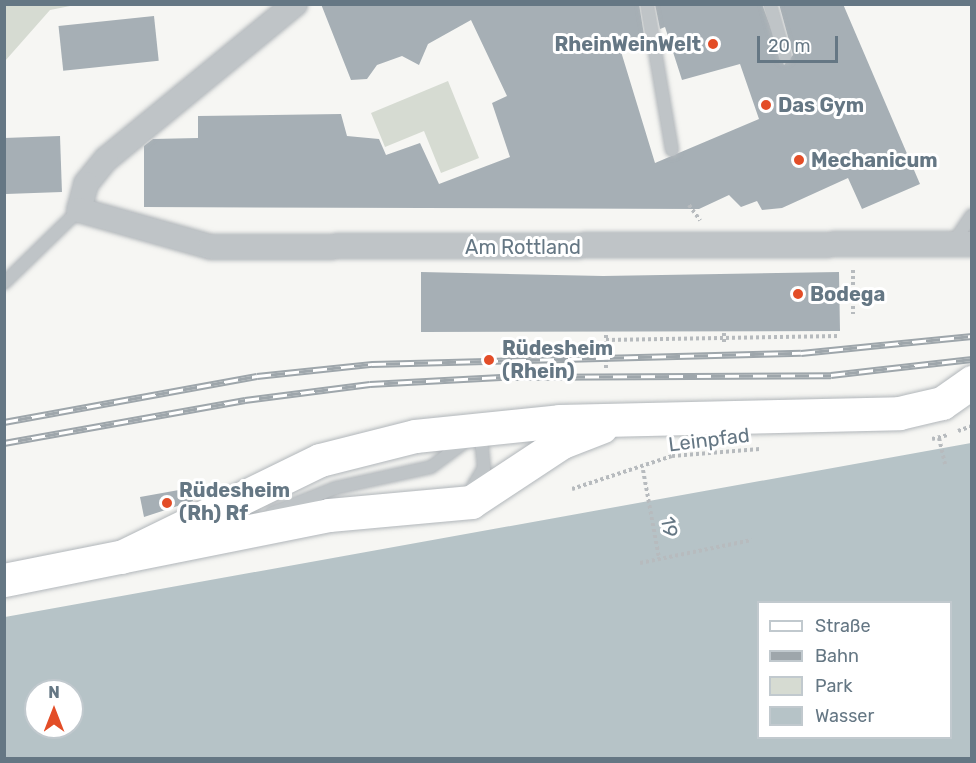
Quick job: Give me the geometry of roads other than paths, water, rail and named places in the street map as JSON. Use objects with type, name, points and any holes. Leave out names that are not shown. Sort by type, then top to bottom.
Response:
[{"type":"main road","points":[[122,557],[320,460],[415,436],[559,421],[612,422],[899,413],[942,403],[972,382]]},
{"type":"main road","points":[[4,580],[373,510],[471,502],[562,442],[612,422]]},
{"type":"street","points":[[79,210],[86,184],[106,159],[295,4]]},
{"type":"street","name":"Am Rottland","points":[[79,210],[211,247],[961,245]]},
{"type":"lane","points":[[647,4],[672,150]]},
{"type":"lane","points":[[770,4],[785,57]]},
{"type":"lane","points":[[4,283],[79,210]]},
{"type":"lane","points":[[961,245],[972,214]]},
{"type":"lane","points":[[373,510],[476,484],[484,468],[480,429]]},
{"type":"water","points":[[971,443],[971,758],[5,758],[5,617]]},
{"type":"railway","points":[[4,422],[257,376],[372,364],[801,353],[972,336]]},
{"type":"railway","points":[[4,443],[245,400],[370,384],[501,377],[831,375],[972,359]]},
{"type":"place","name":"RheinWeinWelt","points":[[713,44]]},
{"type":"place","name":"Das Gym","points":[[766,105]]},
{"type":"place","name":"Mechanicum","points":[[799,160]]},
{"type":"place","name":"Bodega","points":[[798,294]]},
{"type":"place","name":"Rüdesheim (Rhein)","points":[[489,360]]},
{"type":"place","name":"Rüdesheim (Rh) Rf","points":[[167,503]]}]
